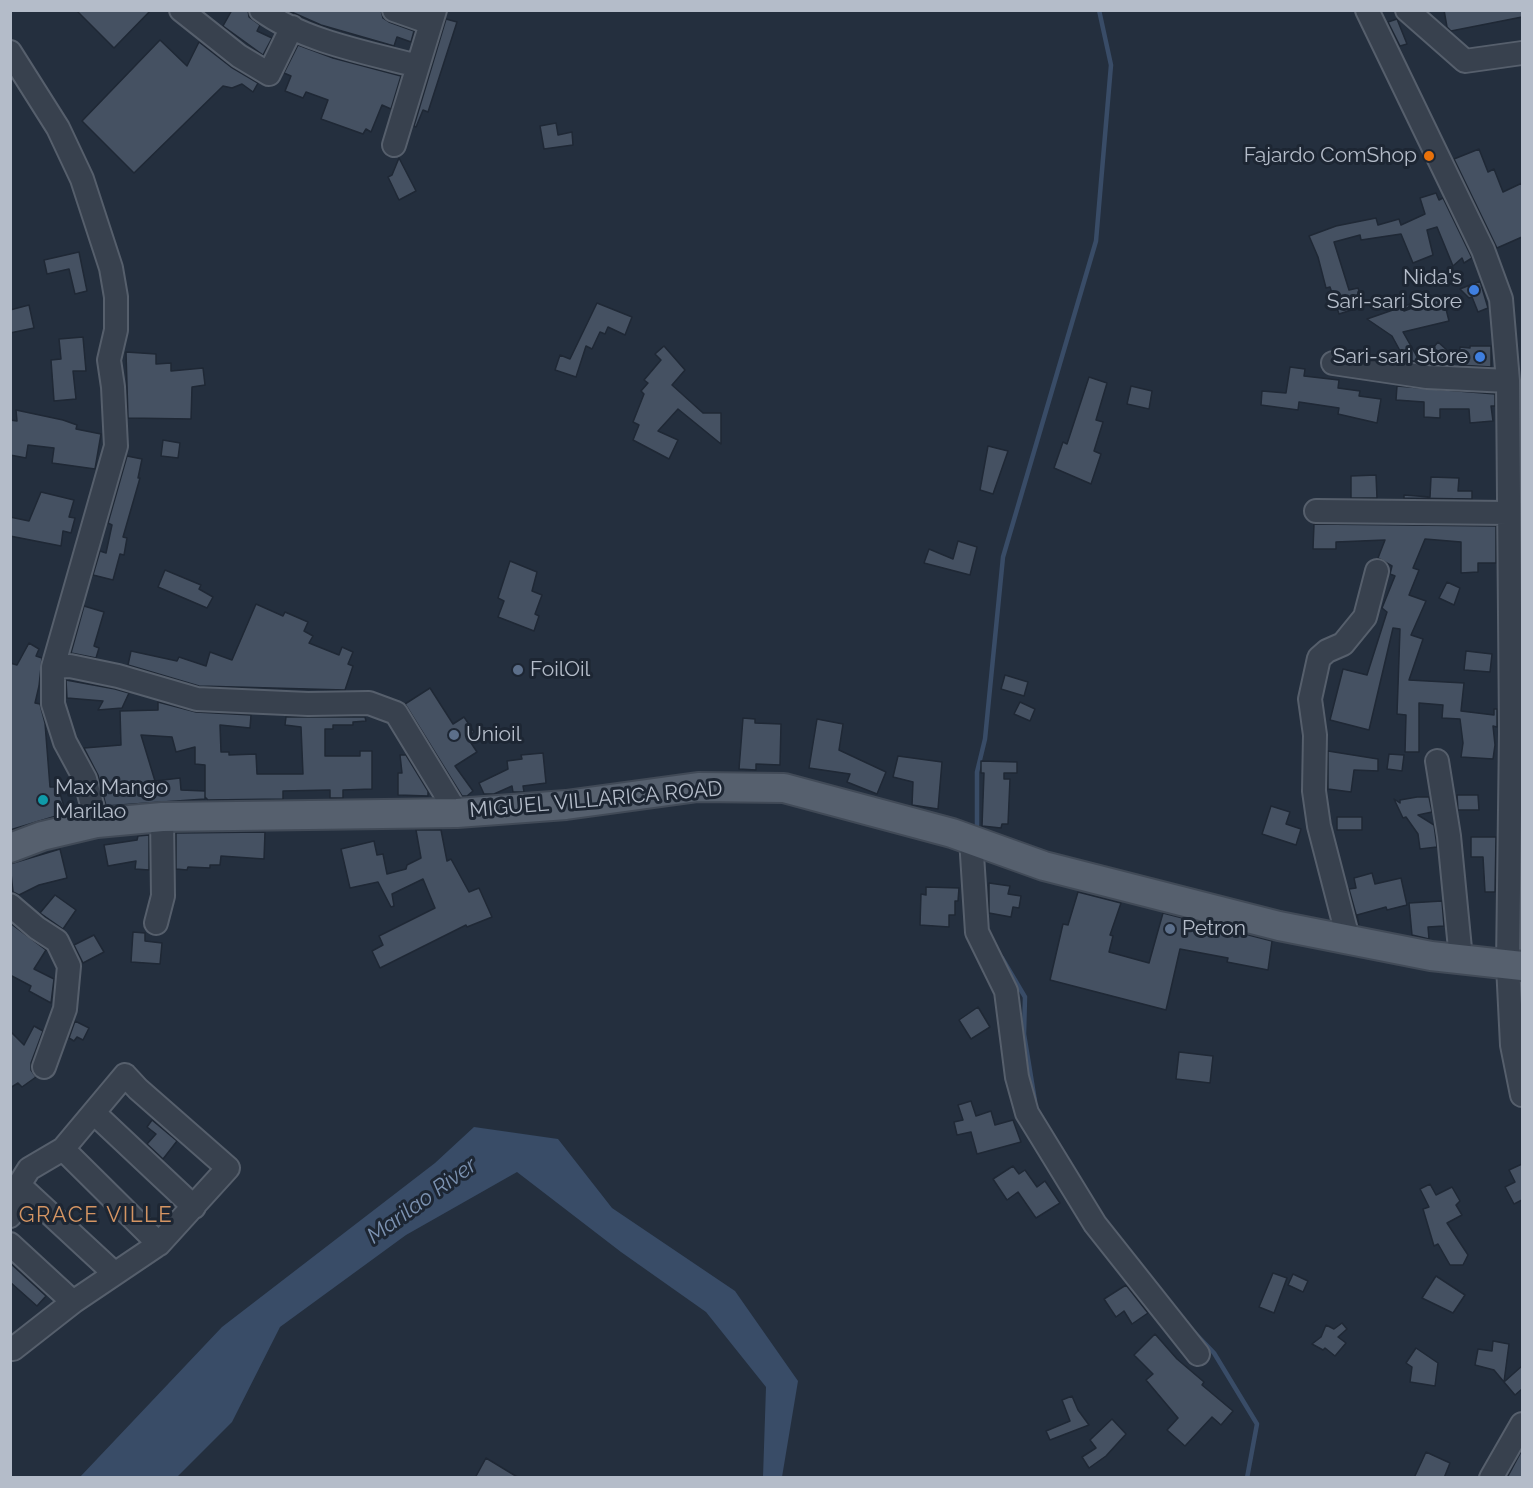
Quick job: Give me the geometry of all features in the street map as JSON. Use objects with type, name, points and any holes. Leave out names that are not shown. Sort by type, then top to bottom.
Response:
[{"type":"main road","name":"MIGUEL VILLARICA ROAD","points":[[10,848],[42,836],[97,824],[162,817],[457,813],[566,805],[698,787],[784,788],[971,839],[1044,866],[1349,942],[1515,966]]},
{"type":"street","points":[[181,10],[239,56],[269,74],[292,27]]},
{"type":"street","points":[[261,10],[292,27],[351,48],[418,66]]},
{"type":"street","points":[[394,10],[433,17],[394,145]]},
{"type":"street","points":[[1407,10],[1466,62],[1522,53]]},
{"type":"street","points":[[1368,11],[1491,267],[1501,299],[1508,381],[1515,966],[1512,1045],[1522,1095]]},
{"type":"street","points":[[10,52],[58,128],[82,179],[111,268],[116,297],[116,330],[109,360],[116,446],[52,667],[53,704],[65,742],[85,779],[97,824]]},
{"type":"street","points":[[1333,363],[1427,377],[1508,381]]},
{"type":"street","points":[[1316,512],[1509,513]]},
{"type":"street","points":[[1349,942],[1319,826],[1314,791],[1315,735],[1310,699],[1319,658],[1343,644],[1355,633],[1365,617],[1377,572]]},
{"type":"street","points":[[52,667],[70,666],[118,676],[197,699],[308,704],[369,703],[396,713],[457,813]]},
{"type":"street","points":[[1437,761],[1449,836],[1461,959]]},
{"type":"street","points":[[156,922],[163,896],[162,817]]},
{"type":"street","points":[[971,839],[977,932],[1006,991],[1017,1077],[1026,1113],[1095,1224],[1198,1354]]},
{"type":"street","points":[[10,905],[37,928],[57,941],[69,966],[66,1009],[44,1066]]},
{"type":"street","points":[[10,1216],[19,1185],[29,1169],[63,1149],[125,1075],[228,1168],[159,1244],[114,1273],[11,1348]]},
{"type":"street","points":[[94,1113],[194,1207]]},
{"type":"street","points":[[63,1149],[159,1244]]},
{"type":"street","points":[[19,1185],[114,1273]]},
{"type":"street","points":[[10,1244],[73,1302]]},
{"type":"street","points":[[1491,1478],[1522,1424]]},
{"type":"water","name":"Marilao River","points":[[474,1127],[558,1139],[612,1208],[735,1291],[798,1381],[782,1477],[763,1477],[766,1387],[706,1312],[621,1252],[517,1172],[406,1235],[280,1327],[232,1422],[177,1477],[80,1477],[222,1327],[435,1163]]},
{"type":"building","points":[[76,10],[151,10],[114,48]]},
{"type":"building","points":[[232,10],[248,10],[249,17],[260,25],[257,31],[272,38],[263,55],[223,26]]},
{"type":"building","points":[[287,10],[381,10],[383,18],[389,22],[414,31],[411,42],[397,37],[394,46],[321,25]]},
{"type":"building","points":[[1444,10],[1522,10],[1522,17],[1451,31],[1447,27]]},
{"type":"building","points":[[446,19],[457,22],[428,112],[423,110],[416,127],[414,126]]},
{"type":"building","points":[[1397,19],[1407,44],[1400,46],[1388,22]]},
{"type":"building","points":[[160,40],[187,66],[199,42],[231,67],[258,83],[253,92],[242,84],[232,88],[223,86],[134,173],[82,121]]},
{"type":"building","points":[[298,45],[333,58],[401,76],[391,109],[382,105],[371,132],[366,129],[363,134],[321,119],[328,100],[306,92],[303,98],[285,91],[291,76],[284,73]]},
{"type":"building","points":[[556,123],[558,135],[572,132],[573,145],[544,149],[540,126]]},
{"type":"building","points":[[1479,149],[1488,172],[1494,169],[1503,192],[1522,183],[1522,237],[1497,248],[1454,159]]},
{"type":"building","points":[[399,158],[416,191],[399,200],[388,177],[392,175]]},
{"type":"building","points":[[1436,193],[1439,200],[1443,198],[1472,258],[1464,263],[1462,258],[1453,266],[1437,227],[1427,230],[1433,255],[1413,263],[1401,234],[1361,240],[1360,235],[1334,242],[1349,290],[1358,288],[1364,306],[1339,314],[1330,287],[1326,288],[1318,257],[1309,236],[1336,226],[1376,218],[1378,225],[1399,219],[1401,225],[1425,214],[1420,198]]},
{"type":"building","points":[[79,252],[87,291],[75,294],[69,269],[47,274],[44,260]]},
{"type":"building","points":[[1480,281],[1488,308],[1478,312],[1472,297],[1469,298],[1460,289]]},
{"type":"building","points":[[1443,297],[1449,321],[1403,332],[1420,362],[1405,360],[1392,336],[1367,319],[1413,303],[1404,311]]},
{"type":"building","points":[[597,303],[632,317],[625,335],[608,327],[605,334],[600,332],[592,349],[586,346],[576,377],[555,370],[560,355],[570,359]]},
{"type":"building","points":[[29,305],[34,328],[10,333],[10,310]]},
{"type":"building","points":[[83,337],[86,371],[73,371],[76,399],[54,401],[51,360],[61,359],[59,339]]},
{"type":"building","points":[[1438,342],[1449,352],[1438,364],[1421,362]]},
{"type":"building","points":[[664,346],[685,370],[672,385],[703,413],[721,413],[721,444],[678,409],[658,431],[678,440],[669,459],[633,440],[639,425],[633,422],[644,394],[641,391],[648,383],[644,380],[661,360],[655,354]]},
{"type":"building","name":"Sari-sari Store","points":[[1470,346],[1491,346],[1491,367],[1459,365],[1460,347],[1470,348]]},
{"type":"building","points":[[126,352],[156,354],[156,364],[171,363],[171,371],[203,368],[205,385],[192,387],[191,419],[128,418]]},
{"type":"building","points":[[1290,367],[1305,369],[1304,376],[1339,380],[1338,388],[1360,391],[1359,396],[1381,399],[1377,423],[1338,414],[1339,408],[1299,402],[1298,410],[1261,405],[1262,391],[1286,393]]},
{"type":"building","points":[[1089,377],[1107,383],[1096,420],[1103,422],[1094,451],[1101,454],[1091,484],[1054,468],[1063,442],[1067,444]]},
{"type":"building","points":[[1131,386],[1152,391],[1149,409],[1127,404]]},
{"type":"building","points":[[1397,386],[1495,394],[1495,406],[1491,406],[1493,421],[1470,423],[1469,409],[1440,409],[1440,418],[1424,417],[1424,402],[1396,400]]},
{"type":"building","points":[[16,410],[63,420],[77,425],[76,429],[101,434],[95,469],[52,463],[54,448],[28,445],[26,458],[10,455],[10,420],[17,421]]},
{"type":"building","points":[[163,440],[180,443],[178,458],[161,456]]},
{"type":"building","points":[[988,446],[1008,451],[993,494],[980,490]]},
{"type":"building","points":[[127,456],[142,459],[138,478],[140,478],[123,537],[127,538],[124,555],[120,554],[113,580],[93,575],[100,551],[106,553],[112,525],[108,523]]},
{"type":"building","points":[[1376,475],[1377,498],[1351,498],[1351,476]]},
{"type":"building","points":[[1431,477],[1459,478],[1458,491],[1472,491],[1472,499],[1404,498],[1404,495],[1430,497]]},
{"type":"building","points":[[41,492],[74,500],[69,517],[75,518],[71,533],[63,531],[61,546],[10,536],[10,517],[29,521]]},
{"type":"building","points":[[1314,524],[1496,526],[1496,563],[1478,563],[1478,572],[1461,573],[1461,542],[1425,539],[1413,568],[1419,570],[1409,595],[1426,601],[1411,635],[1423,639],[1409,680],[1464,683],[1461,711],[1494,715],[1494,709],[1497,709],[1497,727],[1493,726],[1495,745],[1493,759],[1461,757],[1463,743],[1460,719],[1442,718],[1443,705],[1419,703],[1419,752],[1405,752],[1406,715],[1397,714],[1400,629],[1393,628],[1369,730],[1330,720],[1343,669],[1367,675],[1387,612],[1382,608],[1395,576],[1390,574],[1392,566],[1378,558],[1385,540],[1336,542],[1336,549],[1313,549]]},
{"type":"building","points":[[958,541],[977,547],[970,575],[924,563],[929,549],[953,559]]},
{"type":"building","points":[[510,561],[537,572],[532,591],[542,595],[535,614],[539,616],[534,631],[498,617],[504,601],[498,598]]},
{"type":"building","points":[[165,570],[201,585],[199,589],[213,597],[207,608],[158,587]]},
{"type":"building","points":[[1447,582],[1460,588],[1454,605],[1439,598]]},
{"type":"building","points":[[256,604],[283,616],[285,612],[308,622],[304,631],[313,636],[309,643],[339,655],[342,647],[353,652],[348,664],[353,666],[345,690],[199,686],[128,665],[131,651],[177,661],[179,657],[206,666],[210,652],[232,660]]},
{"type":"building","points":[[84,606],[104,612],[94,646],[99,648],[96,658],[71,653]]},
{"type":"building","points":[[29,643],[39,649],[36,656],[42,658],[35,703],[40,704],[45,723],[50,787],[58,787],[66,813],[10,830],[10,663],[17,665]]},
{"type":"building","points":[[1466,651],[1492,654],[1490,672],[1464,670]]},
{"type":"building","points":[[1005,675],[1028,682],[1024,696],[1001,689]]},
{"type":"building","points":[[66,680],[129,693],[122,708],[98,710],[103,701],[67,698]]},
{"type":"building","points":[[430,688],[453,724],[464,717],[474,732],[467,737],[477,752],[455,766],[473,791],[467,796],[462,796],[405,704]]},
{"type":"building","points":[[158,702],[196,712],[251,715],[250,728],[220,725],[221,752],[229,752],[229,755],[256,754],[257,774],[303,774],[301,727],[285,725],[286,717],[365,717],[366,721],[353,722],[353,725],[333,725],[333,729],[325,729],[325,756],[360,756],[360,751],[372,751],[372,789],[343,790],[343,798],[330,798],[330,790],[283,791],[283,799],[208,800],[205,797],[205,799],[106,806],[98,775],[84,748],[121,745],[120,711],[158,710]],"holes":[[[141,735],[172,737],[176,752],[195,747],[195,764],[205,765],[205,791],[181,790],[180,778],[155,781]]]},
{"type":"building","points":[[1020,702],[1035,709],[1030,721],[1014,714]]},
{"type":"building","points":[[743,718],[755,719],[755,723],[781,724],[780,765],[756,764],[756,770],[739,769]]},
{"type":"building","points":[[817,719],[843,724],[839,750],[886,772],[877,794],[847,782],[850,774],[809,768]]},
{"type":"building","points":[[1328,751],[1378,759],[1378,771],[1354,770],[1351,792],[1328,789]]},
{"type":"building","points":[[543,753],[546,783],[523,786],[524,792],[513,792],[512,786],[494,794],[484,794],[479,783],[508,769],[507,761],[522,759],[521,755]]},
{"type":"building","points":[[1389,754],[1404,755],[1402,771],[1387,769]]},
{"type":"building","points":[[400,755],[406,755],[428,791],[428,796],[398,795],[398,773],[402,773]]},
{"type":"building","points":[[898,756],[942,762],[938,809],[912,805],[913,782],[893,777]]},
{"type":"building","points":[[981,761],[1017,762],[1017,773],[1004,773],[1004,779],[1010,779],[1008,824],[1002,824],[1001,828],[982,826],[984,773],[981,773]]},
{"type":"building","points":[[1457,795],[1478,795],[1479,810],[1458,810]]},
{"type":"building","points":[[1429,797],[1432,812],[1418,815],[1434,825],[1437,847],[1420,849],[1418,834],[1406,817],[1403,818],[1394,799],[1400,803],[1400,800]]},
{"type":"building","points":[[1271,806],[1290,812],[1286,824],[1301,829],[1296,845],[1262,834]]},
{"type":"building","points":[[1337,817],[1362,817],[1362,830],[1337,830]]},
{"type":"building","points":[[416,830],[441,830],[447,861],[451,859],[469,892],[479,888],[492,917],[467,927],[466,925],[380,968],[372,951],[383,945],[379,936],[435,908],[423,879],[392,894],[394,906],[391,907],[378,882],[350,888],[341,849],[374,841],[377,855],[383,854],[387,874],[406,869],[407,865],[421,858]]},
{"type":"building","points":[[265,832],[264,859],[221,856],[220,865],[210,865],[210,868],[176,869],[176,833]]},
{"type":"building","points":[[149,835],[149,870],[135,869],[136,861],[108,866],[104,845],[137,840],[138,836]]},
{"type":"building","points":[[1471,837],[1496,837],[1495,892],[1485,892],[1483,857],[1471,857]]},
{"type":"building","points":[[60,849],[67,878],[39,885],[19,895],[13,892],[10,864]]},
{"type":"building","points":[[1372,873],[1375,884],[1401,878],[1407,905],[1387,910],[1386,907],[1357,915],[1359,925],[1349,889],[1356,888],[1354,878]]},
{"type":"building","points":[[989,883],[1010,886],[1008,894],[1021,896],[1019,908],[1013,907],[1011,917],[989,913]]},
{"type":"building","points":[[926,887],[959,888],[958,901],[955,901],[955,915],[949,915],[949,927],[920,925],[921,894],[926,895]]},
{"type":"building","points":[[1078,892],[1121,903],[1110,935],[1113,936],[1109,952],[1149,963],[1163,913],[1272,941],[1268,970],[1227,962],[1228,958],[1180,949],[1166,1010],[1050,980],[1063,924],[1068,925]]},
{"type":"building","points":[[55,895],[76,910],[63,929],[40,913]]},
{"type":"building","points":[[1442,901],[1444,926],[1428,927],[1429,939],[1412,935],[1409,903]]},
{"type":"building","points":[[10,923],[46,950],[34,969],[54,979],[51,1003],[29,991],[31,986],[10,975]]},
{"type":"building","points":[[133,932],[145,933],[145,941],[162,943],[160,964],[131,962]]},
{"type":"building","points":[[94,935],[104,952],[83,963],[74,945]]},
{"type":"building","points":[[978,1007],[990,1027],[971,1039],[959,1020]]},
{"type":"building","points":[[75,1021],[89,1028],[83,1040],[77,1037],[74,1041],[69,1038]]},
{"type":"building","points":[[34,1026],[43,1031],[31,1063],[31,1070],[36,1077],[22,1087],[18,1083],[10,1088],[10,1031],[24,1045]]},
{"type":"building","points":[[1179,1052],[1213,1056],[1210,1083],[1176,1079]]},
{"type":"building","points":[[971,1101],[976,1116],[991,1111],[995,1125],[1013,1120],[1021,1142],[977,1154],[971,1132],[957,1135],[954,1122],[963,1120],[958,1105]]},
{"type":"building","points":[[152,1120],[177,1141],[163,1159],[147,1144],[156,1134],[147,1127]]},
{"type":"building","points":[[1522,1164],[1522,1200],[1514,1204],[1505,1187],[1515,1182],[1509,1170]]},
{"type":"building","points":[[1013,1166],[1019,1174],[1025,1170],[1037,1187],[1045,1181],[1060,1203],[1036,1218],[1018,1192],[1007,1200],[993,1179]]},
{"type":"building","points":[[1430,1184],[1436,1195],[1452,1187],[1460,1201],[1456,1205],[1462,1215],[1447,1223],[1468,1255],[1463,1265],[1450,1265],[1438,1244],[1434,1246],[1423,1209],[1429,1207],[1420,1189]]},
{"type":"building","points":[[10,1263],[46,1296],[37,1306],[10,1282]]},
{"type":"building","points":[[1273,1273],[1287,1278],[1274,1313],[1259,1307]]},
{"type":"building","points":[[1293,1274],[1308,1281],[1303,1292],[1288,1285]]},
{"type":"building","points":[[1436,1276],[1465,1295],[1453,1313],[1422,1298]]},
{"type":"building","points":[[1126,1285],[1148,1313],[1132,1324],[1124,1311],[1116,1317],[1104,1299]]},
{"type":"building","points":[[1342,1323],[1347,1329],[1338,1337],[1346,1343],[1335,1356],[1325,1348],[1323,1350],[1312,1344],[1321,1337],[1326,1325],[1334,1329]]},
{"type":"building","points":[[1155,1334],[1177,1359],[1204,1382],[1202,1385],[1233,1411],[1221,1425],[1212,1417],[1185,1446],[1167,1430],[1178,1418],[1146,1380],[1153,1374],[1134,1355]]},
{"type":"building","points":[[1493,1341],[1509,1344],[1504,1382],[1494,1370],[1475,1365],[1478,1349],[1492,1351]]},
{"type":"building","points":[[1416,1348],[1438,1363],[1435,1386],[1410,1382],[1412,1367],[1406,1363]]},
{"type":"building","points":[[1522,1366],[1522,1389],[1515,1395],[1504,1382]]},
{"type":"building","points":[[1072,1396],[1078,1410],[1089,1425],[1050,1440],[1046,1431],[1070,1421],[1062,1400]]},
{"type":"building","points":[[1112,1419],[1126,1434],[1106,1456],[1089,1468],[1082,1457],[1096,1448],[1090,1440]]},
{"type":"building","points":[[1522,1450],[1522,1478],[1507,1478]]},
{"type":"building","points":[[1426,1452],[1450,1463],[1444,1478],[1414,1478]]},
{"type":"building","points":[[486,1458],[519,1478],[475,1478]]},
{"type":"waterway","points":[[977,830],[977,772],[985,739],[1003,557],[1096,241],[1111,65],[1099,10]]},
{"type":"waterway","points":[[1002,958],[1025,997],[1024,1034],[1035,1101]]},
{"type":"waterway","points":[[1193,1331],[1214,1353],[1257,1424],[1247,1478]]},
{"type":"place","name":"Fajardo ComShop","points":[[1429,156]]},
{"type":"place","name":"Nida's Sari-sari Store","points":[[1474,290]]},
{"type":"place","name":"Sari-sari Store","points":[[1480,357]]},
{"type":"place","name":"FoilOil","points":[[518,670]]},
{"type":"place","name":"Unioil","points":[[454,735]]},
{"type":"place","name":"Max Mango Marilao","points":[[43,800]]},
{"type":"place","name":"Petron","points":[[1170,929]]},
{"type":"district","name":"GRACE VILLE","points":[[96,1215]]}]
